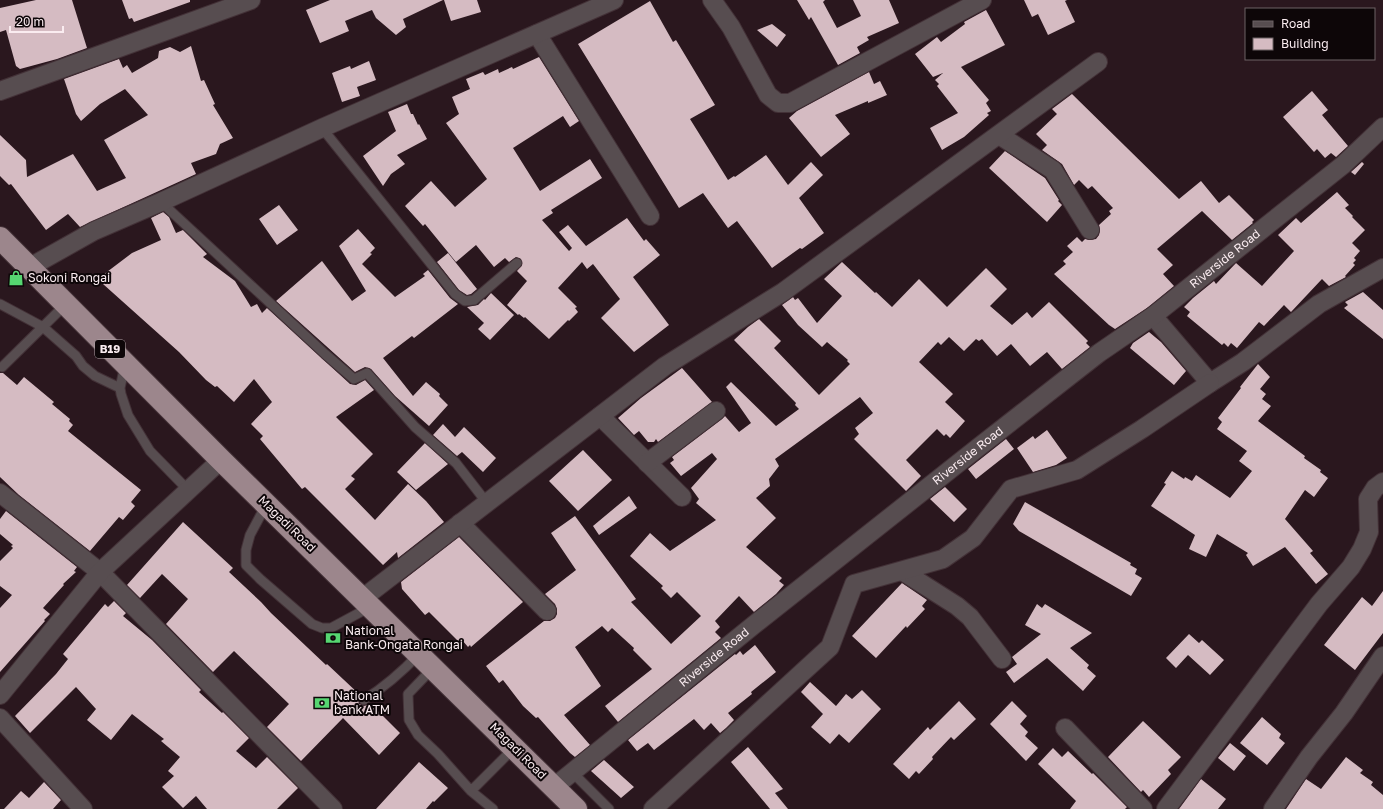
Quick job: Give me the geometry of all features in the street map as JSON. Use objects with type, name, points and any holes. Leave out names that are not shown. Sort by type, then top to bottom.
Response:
[{"type":"highway","name":"Magadi Road","points":[[0,238],[221,460],[367,602],[554,787],[573,808]]},
{"type":"street","points":[[0,90],[251,0]]},
{"type":"street","points":[[30,267],[94,231],[162,202],[322,128],[614,0]]},
{"type":"street","points":[[712,0],[731,27],[768,95],[778,103],[790,103],[796,100],[982,0]]},
{"type":"street","points":[[537,34],[650,216]]},
{"type":"street","points":[[367,602],[460,523],[665,366],[783,292],[1098,62]]},
{"type":"street","name":"Riverside Road","points":[[554,787],[755,624],[980,446],[1099,353],[1153,316],[1343,165],[1383,127]]},
{"type":"street","points":[[999,135],[1053,170],[1090,230]]},
{"type":"street","points":[[653,809],[830,647],[854,584],[943,559],[972,538],[1011,489],[1077,470],[1243,362],[1319,304],[1383,268]]},
{"type":"street","points":[[1153,316],[1210,383]]},
{"type":"street","points":[[647,463],[716,412]]},
{"type":"street","points":[[600,416],[682,497]]},
{"type":"street","points":[[0,695],[100,572],[221,460]]},
{"type":"street","points":[[1166,809],[1319,604],[1351,567],[1362,549],[1369,532],[1368,499],[1375,488],[1383,482]]},
{"type":"street","points":[[0,493],[100,572],[333,809]]},
{"type":"street","points":[[460,523],[547,611]]},
{"type":"street","points":[[902,571],[957,606],[970,617],[1002,659]]},
{"type":"street","points":[[1273,809],[1309,757],[1344,713],[1383,656]]},
{"type":"street","points":[[0,718],[83,809]]},
{"type":"street","points":[[1065,728],[1143,809]]},
{"type":"lane","points":[[322,128],[455,294],[465,301],[474,300],[517,263]]},
{"type":"lane","points":[[162,202],[325,354],[354,379],[367,373],[415,426],[456,462],[487,503]]},
{"type":"lane","points":[[0,304],[43,327],[76,356],[83,366],[95,376],[120,388]]},
{"type":"lane","points":[[2,367],[66,304]]},
{"type":"lane","points":[[125,363],[120,394],[128,415],[150,451],[188,490]]},
{"type":"lane","points":[[266,504],[250,535],[246,550],[246,566],[312,624],[322,628],[331,628],[367,602]]},
{"type":"lane","points":[[364,700],[396,678],[426,661]]},
{"type":"lane","points":[[426,661],[408,694],[409,720],[418,735],[438,754],[471,791],[494,809]]},
{"type":"lane","points":[[471,791],[514,748]]},
{"type":"lane","points":[[572,772],[609,809]]},
{"type":"building","points":[[36,0],[72,0],[87,48],[57,59],[20,69],[16,66],[6,30],[0,32],[0,8]]},
{"type":"building","points":[[122,0],[190,0],[190,2],[134,22],[132,18],[129,19]]},
{"type":"building","points":[[330,0],[443,0],[403,19],[406,27],[396,35],[376,18],[372,10],[345,21],[349,31],[320,43],[306,10]]},
{"type":"building","points":[[444,0],[477,0],[481,12],[451,21]]},
{"type":"building","points":[[797,0],[825,0],[823,2],[837,28],[861,16],[853,0],[889,0],[899,23],[867,37],[869,40],[857,47],[860,53],[838,65],[811,17],[809,20]]},
{"type":"building","points":[[1024,0],[1067,0],[1065,1],[1075,22],[1048,35],[1038,14],[1032,17]]},
{"type":"building","points":[[650,1],[673,42],[676,40],[715,105],[690,119],[728,180],[734,176],[735,177],[766,155],[788,185],[811,162],[823,175],[799,198],[824,233],[772,268],[737,221],[728,228],[703,193],[679,208],[578,44]]},
{"type":"building","points":[[986,10],[1005,45],[961,67],[989,100],[986,103],[991,111],[987,113],[989,115],[964,137],[942,150],[930,128],[958,113],[937,86],[939,84],[935,80],[943,73],[933,77],[915,54],[937,37],[941,42],[965,24],[964,22]]},
{"type":"building","points":[[772,24],[786,35],[777,47],[757,30]]},
{"type":"building","points":[[191,46],[201,81],[204,80],[215,104],[213,105],[233,138],[220,144],[216,154],[191,163],[196,174],[80,227],[68,214],[46,230],[11,184],[9,185],[0,176],[0,135],[26,160],[27,177],[73,154],[97,191],[126,178],[104,140],[148,115],[125,89],[100,104],[81,121],[76,114],[64,79],[119,59],[123,68],[127,65],[132,73],[158,58],[159,51],[170,47],[180,52]]},
{"type":"building","points":[[539,57],[579,121],[570,127],[563,116],[513,148],[540,191],[590,159],[602,178],[551,210],[553,213],[542,220],[569,251],[572,248],[559,232],[568,225],[586,246],[627,218],[644,241],[646,239],[660,255],[633,277],[669,325],[634,352],[601,318],[620,299],[593,264],[587,269],[582,262],[558,288],[577,307],[575,308],[578,312],[549,339],[525,317],[524,318],[519,314],[518,315],[507,305],[527,281],[517,271],[522,265],[521,259],[516,257],[509,262],[505,258],[494,267],[476,245],[456,262],[425,224],[423,226],[405,206],[431,181],[455,207],[487,179],[446,123],[459,114],[452,97],[470,89],[466,79],[483,72],[485,75],[498,69],[499,73],[512,67],[513,69]]},
{"type":"building","points":[[369,61],[376,80],[357,87],[360,96],[342,102],[332,73],[350,66],[351,69]]},
{"type":"building","points":[[869,72],[874,84],[880,81],[887,95],[868,103],[868,101],[835,115],[850,134],[821,157],[789,118],[797,111]]},
{"type":"building","points":[[1312,91],[1328,110],[1322,115],[1348,146],[1336,157],[1331,153],[1325,158],[1317,149],[1314,152],[1283,117]]},
{"type":"building","points":[[1072,94],[1179,199],[1201,181],[1219,203],[1229,195],[1254,220],[1252,222],[1253,223],[1232,240],[1202,211],[1157,249],[1173,265],[1163,274],[1174,286],[1147,308],[1115,329],[1054,274],[1066,264],[1063,261],[1073,252],[1067,246],[1077,237],[1082,242],[1085,239],[1096,239],[1099,235],[1099,225],[1111,214],[1109,211],[1113,208],[1092,186],[1088,189],[1079,180],[1074,185],[1062,164],[1042,150],[1047,145],[1036,134],[1057,114],[1052,109]]},
{"type":"building","points":[[407,104],[411,114],[413,114],[427,139],[397,155],[405,164],[391,174],[383,186],[363,156],[396,131],[388,112]]},
{"type":"building","points":[[1005,151],[1045,178],[1059,200],[1058,201],[1062,205],[1047,222],[989,168]]},
{"type":"building","points":[[1362,162],[1364,164],[1355,175],[1351,172]]},
{"type":"building","points":[[1337,192],[1349,205],[1345,208],[1365,230],[1352,243],[1360,251],[1354,258],[1356,260],[1353,263],[1355,265],[1345,276],[1346,277],[1329,286],[1322,279],[1291,312],[1284,305],[1264,326],[1259,322],[1237,348],[1231,343],[1228,347],[1224,343],[1222,345],[1187,316],[1190,312],[1184,307],[1214,281],[1216,284],[1236,263],[1262,286],[1294,251],[1278,235],[1296,218],[1301,223]]},
{"type":"building","points":[[279,205],[298,230],[277,245],[259,219]]},
{"type":"building","points":[[163,212],[169,217],[176,233],[183,230],[207,254],[203,257],[235,281],[251,307],[257,304],[262,313],[267,308],[350,384],[356,385],[365,380],[374,390],[336,417],[373,454],[351,476],[355,479],[345,489],[375,520],[408,484],[426,501],[444,522],[398,558],[397,552],[383,565],[305,487],[302,489],[260,439],[263,436],[251,424],[272,402],[254,379],[234,402],[217,386],[215,387],[206,380],[179,352],[103,284],[99,278],[132,253],[161,240],[151,218]]},
{"type":"building","points":[[358,229],[375,248],[370,253],[372,254],[362,264],[395,297],[425,276],[423,274],[428,270],[450,298],[458,304],[414,338],[412,336],[383,358],[413,396],[426,382],[440,394],[439,396],[448,405],[429,426],[395,396],[371,369],[365,367],[355,372],[276,301],[322,261],[352,301],[366,291],[339,246]]},
{"type":"building","points":[[448,253],[477,289],[471,294],[467,295],[459,290],[437,262]]},
{"type":"building","points":[[842,262],[892,307],[919,279],[947,307],[986,268],[1007,289],[990,306],[1012,325],[1027,312],[1032,318],[1049,302],[1088,341],[1086,343],[1090,347],[1062,369],[1047,352],[1030,366],[1011,344],[997,356],[982,339],[979,341],[976,339],[964,351],[949,337],[941,345],[938,342],[919,362],[953,394],[945,402],[965,421],[950,438],[946,434],[944,436],[937,429],[906,460],[921,476],[906,491],[854,439],[859,434],[855,428],[873,413],[860,397],[775,459],[779,466],[769,479],[770,486],[756,498],[776,518],[746,547],[782,578],[779,581],[784,585],[776,594],[754,612],[739,596],[715,621],[720,627],[715,632],[721,638],[618,722],[605,706],[652,669],[633,650],[634,648],[612,628],[608,632],[602,626],[575,647],[601,686],[564,715],[590,745],[575,757],[538,717],[536,718],[523,706],[503,680],[499,683],[486,666],[544,621],[550,621],[555,618],[557,614],[555,604],[545,594],[576,570],[551,533],[575,516],[636,599],[631,602],[671,644],[701,616],[677,592],[671,598],[661,588],[663,586],[630,556],[650,533],[670,551],[716,520],[696,503],[699,499],[691,488],[717,459],[712,453],[681,476],[670,463],[674,460],[672,457],[725,416],[739,432],[751,423],[726,387],[731,382],[776,426],[799,409],[795,405],[796,403],[734,340],[759,319],[781,341],[774,348],[819,395],[850,364],[847,361],[848,360],[827,342],[822,347],[798,325],[782,305],[793,297],[795,300],[798,298],[817,323],[842,296],[824,279]]},
{"type":"building","points":[[1363,292],[1383,310],[1383,339],[1344,308],[1348,305],[1345,302]]},
{"type":"building","points":[[491,293],[514,315],[490,340],[478,329],[484,323],[467,307],[478,305]]},
{"type":"building","points":[[1149,332],[1161,342],[1186,371],[1174,385],[1130,348],[1133,343]]},
{"type":"building","points":[[1258,364],[1270,377],[1260,389],[1266,394],[1262,399],[1271,406],[1258,421],[1305,456],[1304,458],[1321,470],[1320,472],[1328,478],[1314,497],[1305,490],[1285,519],[1313,551],[1310,553],[1328,574],[1316,584],[1285,547],[1253,566],[1246,555],[1248,553],[1217,534],[1206,557],[1189,549],[1195,535],[1151,506],[1166,484],[1164,483],[1172,471],[1184,479],[1185,477],[1192,481],[1196,475],[1230,498],[1252,471],[1239,461],[1247,451],[1217,429],[1222,422],[1218,418]]},
{"type":"building","points":[[682,368],[712,402],[658,442],[656,439],[654,442],[648,442],[639,431],[634,435],[618,418],[641,398]]},
{"type":"building","points":[[0,373],[3,373],[17,385],[24,377],[54,402],[52,404],[70,419],[69,421],[73,425],[68,431],[141,490],[131,502],[135,506],[123,520],[119,517],[90,551],[19,495],[0,477]]},
{"type":"building","points":[[443,424],[455,437],[464,427],[496,458],[483,472],[462,452],[457,456],[433,435]]},
{"type":"building","points":[[1047,430],[1067,458],[1056,465],[1033,472],[1017,448],[1033,436],[1035,439]]},
{"type":"building","points":[[1006,439],[1014,449],[976,479],[968,469]]},
{"type":"building","points":[[425,443],[448,464],[416,490],[397,472]]},
{"type":"building","points":[[583,450],[612,480],[578,511],[549,481]]},
{"type":"building","points":[[945,487],[967,509],[954,522],[930,499]]},
{"type":"building","points":[[629,496],[637,508],[599,535],[593,526]]},
{"type":"building","points":[[1025,502],[1131,563],[1130,565],[1137,569],[1135,574],[1142,578],[1131,596],[1019,531],[1013,524]]},
{"type":"building","points":[[6,511],[77,567],[74,571],[76,572],[63,584],[64,585],[43,608],[50,614],[44,620],[45,621],[0,672],[0,608],[12,595],[0,586],[0,561],[13,548],[11,546],[13,545],[0,534],[0,519]]},
{"type":"building","points":[[183,522],[233,568],[229,572],[326,665],[327,664],[360,695],[358,700],[359,704],[364,706],[369,704],[400,733],[379,755],[343,718],[301,761],[267,727],[289,704],[234,651],[213,672],[166,624],[188,599],[162,574],[140,598],[127,585]]},
{"type":"building","points":[[459,537],[523,602],[471,647],[470,645],[468,647],[462,640],[459,642],[429,612],[425,615],[402,589],[401,582]]},
{"type":"building","points":[[902,583],[927,600],[922,606],[925,609],[907,628],[906,626],[876,658],[852,636]]},
{"type":"building","points":[[1383,591],[1383,633],[1355,670],[1324,645],[1362,597],[1372,606]]},
{"type":"building","points":[[114,601],[126,613],[123,616],[152,640],[201,690],[199,692],[222,713],[223,712],[249,738],[236,751],[256,768],[267,757],[298,788],[277,809],[207,809],[196,796],[183,808],[162,787],[174,776],[168,771],[180,757],[161,741],[164,739],[132,714],[111,740],[87,720],[96,709],[76,687],[30,733],[15,716],[56,674],[68,659],[63,654],[105,604],[108,607]]},
{"type":"building","points":[[1037,604],[1042,608],[1045,604],[1092,633],[1070,648],[1089,665],[1087,668],[1096,676],[1083,691],[1047,658],[1014,683],[1006,672],[1017,664],[1012,657],[1041,634],[1025,625]]},
{"type":"building","points":[[1189,634],[1199,643],[1202,640],[1224,660],[1210,675],[1188,655],[1176,668],[1166,658]]},
{"type":"building","points":[[755,645],[776,672],[728,713],[734,720],[726,728],[720,733],[711,723],[704,730],[694,719],[654,750],[648,743],[637,751],[628,740],[735,654],[736,655],[740,651],[743,655]]},
{"type":"building","points":[[810,682],[836,706],[846,694],[852,699],[862,690],[881,709],[849,743],[839,734],[830,744],[811,727],[823,714],[801,692]]},
{"type":"building","points":[[959,701],[976,719],[954,740],[951,737],[932,757],[933,759],[919,774],[916,771],[909,779],[893,764],[928,727],[930,730]]},
{"type":"building","points":[[1012,701],[1027,716],[1020,724],[1028,732],[1025,736],[1038,748],[1026,761],[990,724]]},
{"type":"building","points":[[1262,717],[1281,734],[1279,738],[1285,743],[1267,765],[1240,743]]},
{"type":"building","points":[[1143,721],[1181,757],[1168,770],[1171,774],[1149,797],[1143,790],[1141,792],[1108,757]]},
{"type":"building","points":[[1230,743],[1246,756],[1234,771],[1218,758]]},
{"type":"building","points":[[748,747],[783,789],[775,793],[788,809],[770,809],[731,762]]},
{"type":"building","points":[[1053,748],[1062,757],[1068,751],[1092,774],[1093,773],[1127,807],[1125,809],[1070,809],[1076,801],[1038,764]]},
{"type":"building","points":[[1346,757],[1363,770],[1360,773],[1373,782],[1371,785],[1383,795],[1383,809],[1286,809],[1306,779],[1321,789]]},
{"type":"building","points":[[604,760],[634,787],[621,798],[591,771]]},
{"type":"building","points":[[419,762],[448,788],[426,809],[376,809]]},
{"type":"building","points":[[1201,779],[1226,799],[1218,809],[1179,809]]},
{"type":"building","points":[[44,782],[61,800],[53,809],[4,809],[21,791],[29,798]]},
{"type":"place","name":"Sokoni Rongai","points":[[16,278]]},
{"type":"place","name":"National Bank-Ongata Rongai","points":[[333,638]]},
{"type":"place","name":"National bank ATM","points":[[322,703]]}]
